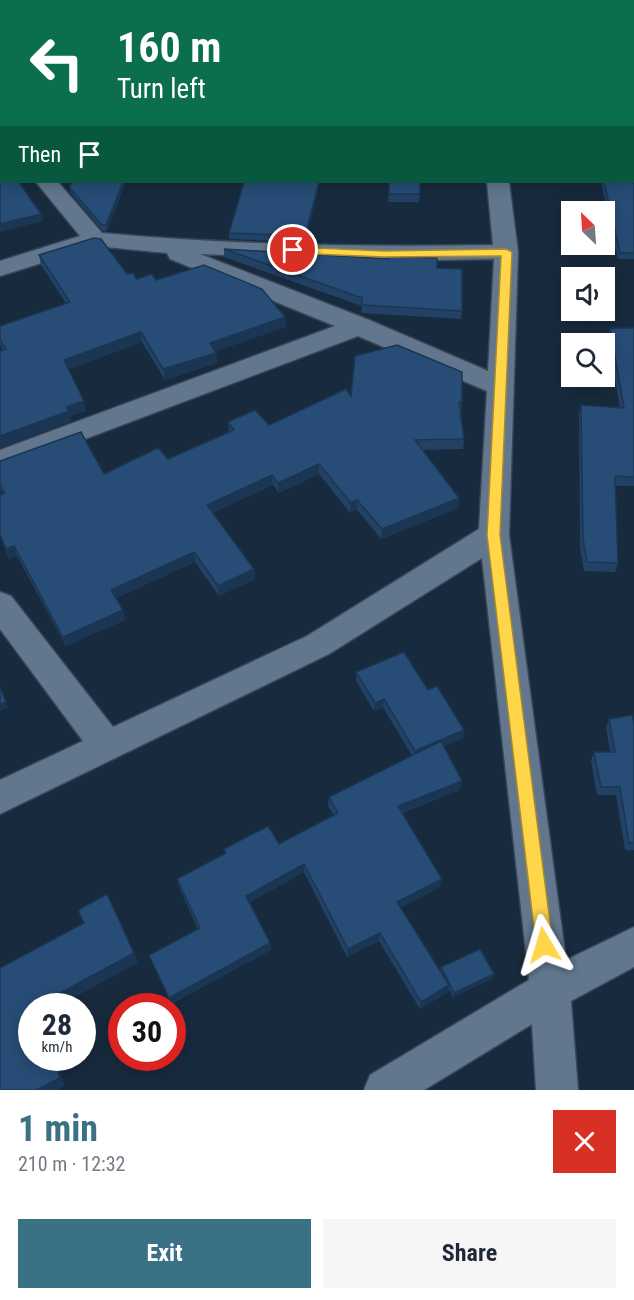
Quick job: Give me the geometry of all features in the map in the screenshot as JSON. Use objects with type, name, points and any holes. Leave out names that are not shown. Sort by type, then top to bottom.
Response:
[{"type":"street","points":[[48,183],[95,239]]},
{"type":"street","points":[[498,183],[506,252],[494,535],[550,990],[556,1090]]},
{"type":"street","points":[[0,269],[95,239],[155,245],[384,254],[506,252]]},
{"type":"street","points":[[155,245],[360,326],[499,386]]},
{"type":"street","points":[[0,461],[360,326]]},
{"type":"street","points":[[0,798],[318,645],[494,535]]},
{"type":"street","points":[[0,605],[108,747]]},
{"type":"street","points":[[386,1090],[550,990],[634,946]]},
{"type":"building","points":[[0,183],[20,183],[41,214],[0,224]]},
{"type":"building","points":[[71,183],[123,183],[106,225],[102,225],[69,187]]},
{"type":"building","points":[[244,183],[319,183],[305,236],[229,233]]},
{"type":"building","points":[[389,183],[420,183],[420,194],[389,194]]},
{"type":"building","points":[[604,183],[634,183],[634,253],[620,253],[615,231],[615,201],[608,201]]},
{"type":"building","points":[[94,238],[101,239],[127,274],[133,273],[137,279],[152,274],[156,280],[204,265],[262,289],[285,317],[210,343],[216,353],[163,369],[141,332],[64,360],[84,401],[67,407],[69,411],[0,436],[0,351],[6,349],[0,340],[0,326],[70,302],[39,255]]},
{"type":"building","points":[[224,249],[388,259],[388,256],[437,258],[437,268],[462,269],[462,311],[362,305],[362,298]]},
{"type":"building","points":[[610,328],[634,328],[634,477],[615,476],[618,563],[587,562],[583,538],[581,405],[624,408],[615,357],[615,333],[611,333]]},
{"type":"building","points":[[397,345],[462,372],[462,402],[459,402],[464,439],[415,440],[459,498],[382,529],[357,500],[351,503],[319,464],[278,483],[272,475],[207,505],[254,569],[218,586],[194,552],[111,590],[123,610],[63,637],[14,546],[6,549],[0,534],[0,495],[5,493],[0,484],[0,461],[81,432],[104,474],[158,448],[168,459],[234,430],[228,422],[255,410],[269,425],[346,389],[351,396],[355,356]]},
{"type":"building","points":[[404,652],[428,690],[437,686],[464,730],[415,751],[384,699],[375,703],[356,672]]},
{"type":"building","points":[[0,687],[6,702],[0,704]]},
{"type":"building","points":[[632,715],[634,724],[634,843],[629,843],[620,787],[601,787],[594,752],[615,752],[609,719]]},
{"type":"building","points":[[441,741],[462,781],[398,806],[442,879],[397,902],[449,985],[421,1002],[380,933],[348,949],[304,864],[246,896],[270,943],[178,993],[167,993],[149,955],[200,928],[177,879],[226,853],[224,849],[268,826],[279,844],[338,813],[329,797]]},
{"type":"building","points":[[107,894],[134,953],[60,993],[18,993],[18,1071],[58,1071],[60,1078],[36,1090],[0,1090],[0,968],[84,923],[78,910]]},
{"type":"building","points":[[480,949],[494,974],[454,993],[441,967]]},
{"type":"route","points":[[293,250],[384,254],[506,252],[494,535],[544,945]]}]
